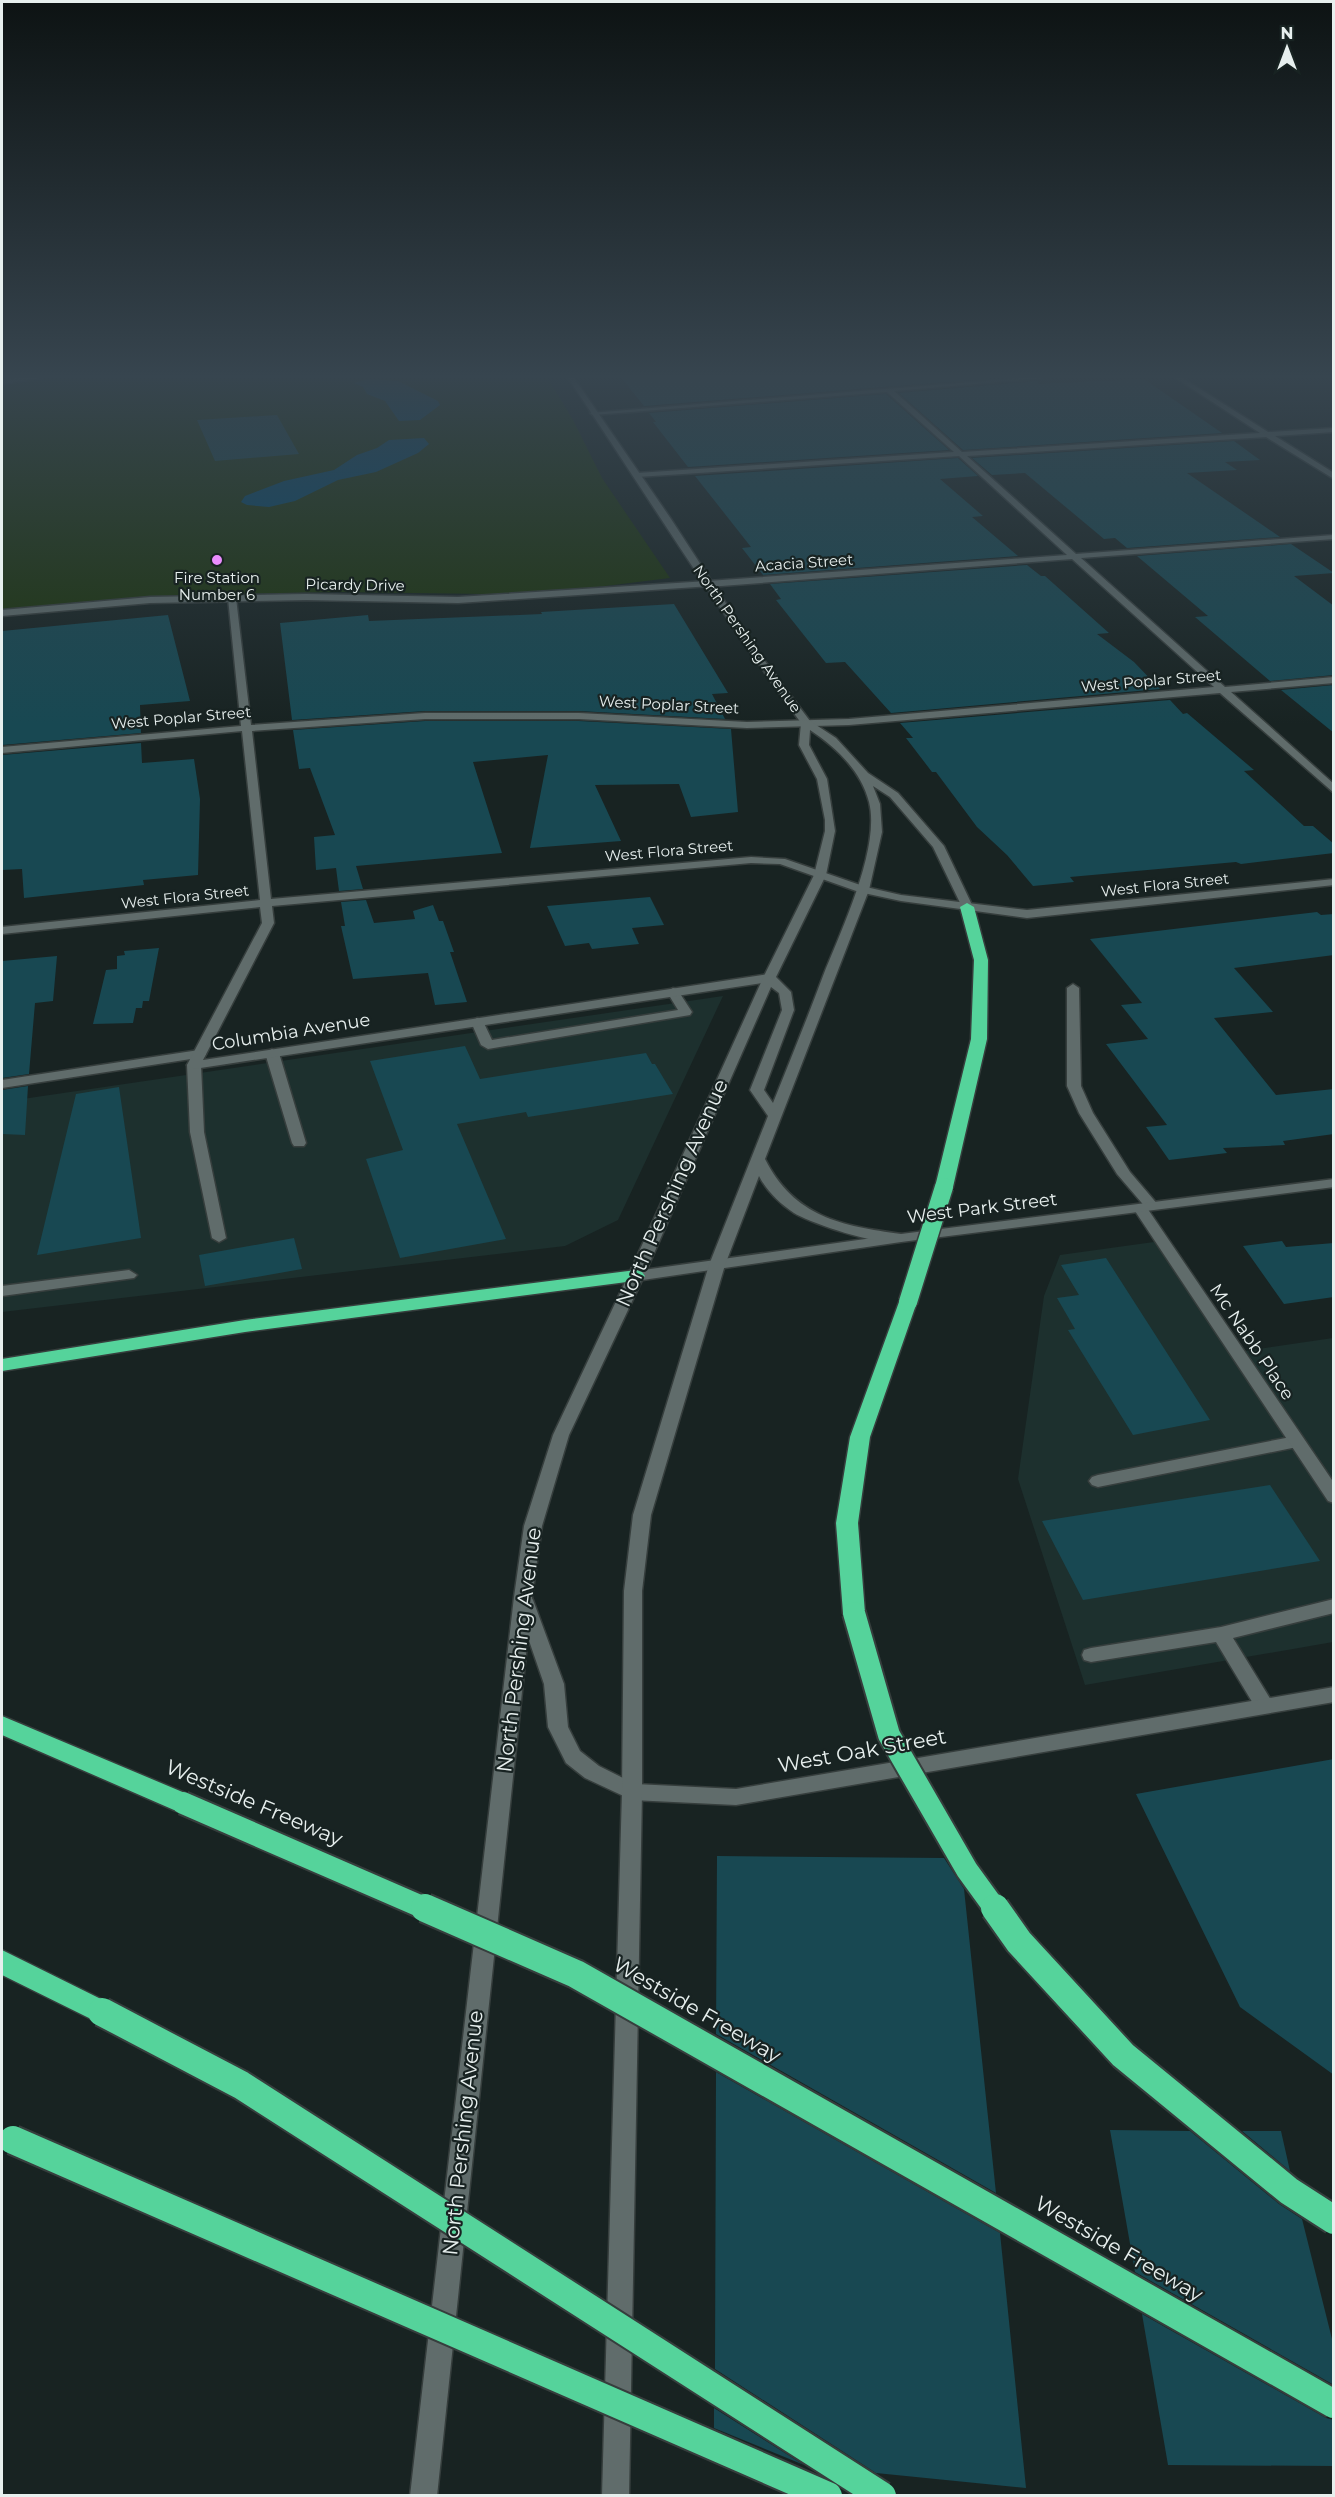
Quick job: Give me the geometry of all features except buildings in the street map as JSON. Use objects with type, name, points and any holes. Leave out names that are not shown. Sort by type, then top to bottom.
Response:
[{"type":"highway","points":[[968,907],[981,960],[980,1039],[944,1187],[908,1302],[860,1437],[847,1523],[854,1613],[889,1735],[967,1870],[1019,1942],[1123,2055],[1289,2191],[1334,2220]]},
{"type":"highway","points":[[2,1365],[245,1326],[636,1276]]},
{"type":"highway","name":"Westside Freeway","points":[[2,1725],[576,1974],[1334,2404]]},
{"type":"highway","points":[[2,1962],[241,2085],[882,2496]]},
{"type":"highway","points":[[7,2138],[828,2496]]},
{"type":"street","name":"North Pershing Avenue","points":[[615,2496],[632,1792],[633,1591],[642,1515],[717,1265],[863,890],[877,832],[875,804],[864,775],[832,740],[806,723],[752,649],[648,492]]},
{"type":"street","points":[[1001,492],[1334,790]]},
{"type":"street","name":"Acacia Street","points":[[708,584],[1334,537]]},
{"type":"street","name":"Picardy Drive","points":[[2,613],[108,603],[232,598],[458,600],[708,584]]},
{"type":"street","name":"Columbia Avenue","points":[[196,1059],[267,923],[267,903],[232,598]]},
{"type":"street","name":"West Poplar Street","points":[[2,750],[247,728],[425,716],[516,715],[643,718],[747,725],[861,721],[1334,680]]},
{"type":"street","name":"North Pershing Avenue","points":[[423,2496],[523,1597],[533,1526],[561,1435],[636,1276],[768,978],[820,875],[830,831],[830,820],[822,779],[804,745],[806,723]]},
{"type":"street","points":[[864,775],[894,795],[938,846],[968,907]]},
{"type":"street","name":"West Flora Street","points":[[2,931],[267,903],[721,861],[781,861],[863,890],[901,898],[1027,915],[1334,882]]},
{"type":"street","points":[[768,978],[785,992],[788,1010],[757,1090],[775,1116]]},
{"type":"street","name":"Columbia Avenue","points":[[196,1059],[272,1053],[768,978]]},
{"type":"street","name":"Mc Nabb Place","points":[[1073,988],[1074,1086],[1086,1113],[1296,1442],[1334,1497]]},
{"type":"street","points":[[477,1022],[488,1045],[686,1012],[673,992]]},
{"type":"street","points":[[272,1053],[299,1143]]},
{"type":"street","points":[[2,1084],[196,1059],[197,1132],[219,1238]]},
{"type":"street","points":[[758,1160],[765,1179],[781,1197],[804,1213],[832,1226],[866,1235],[901,1238]]},
{"type":"street","name":"West Park Street","points":[[636,1276],[901,1238],[1334,1183]]},
{"type":"street","points":[[2,1291],[129,1275]]},
{"type":"street","points":[[1098,1481],[1296,1442]]},
{"type":"street","name":"West Oak Street","points":[[523,1597],[554,1684],[558,1727],[573,1757],[592,1772],[632,1792],[736,1797],[1334,1694]]},
{"type":"street","points":[[1091,1655],[1221,1634],[1334,1606]]},
{"type":"street","points":[[1221,1634],[1264,1705]]},
{"type":"shaded area","points":[[723,996],[618,1220],[565,1246],[2,1312],[2,1102]]},
{"type":"shaded area","points":[[1161,1241],[1238,1352],[1333,1338],[1333,1642],[1085,1685],[1018,1479],[1044,1296],[1060,1255]]},
{"type":"green space","points":[[2,492],[611,492],[670,578],[565,591],[488,594],[337,592],[182,595],[2,611]]},
{"type":"water","points":[[257,492],[314,492],[295,501],[269,507],[247,505],[241,502],[245,496]]},
{"type":"place","name":"Fire Station Number 6","points":[[217,560]]}]
